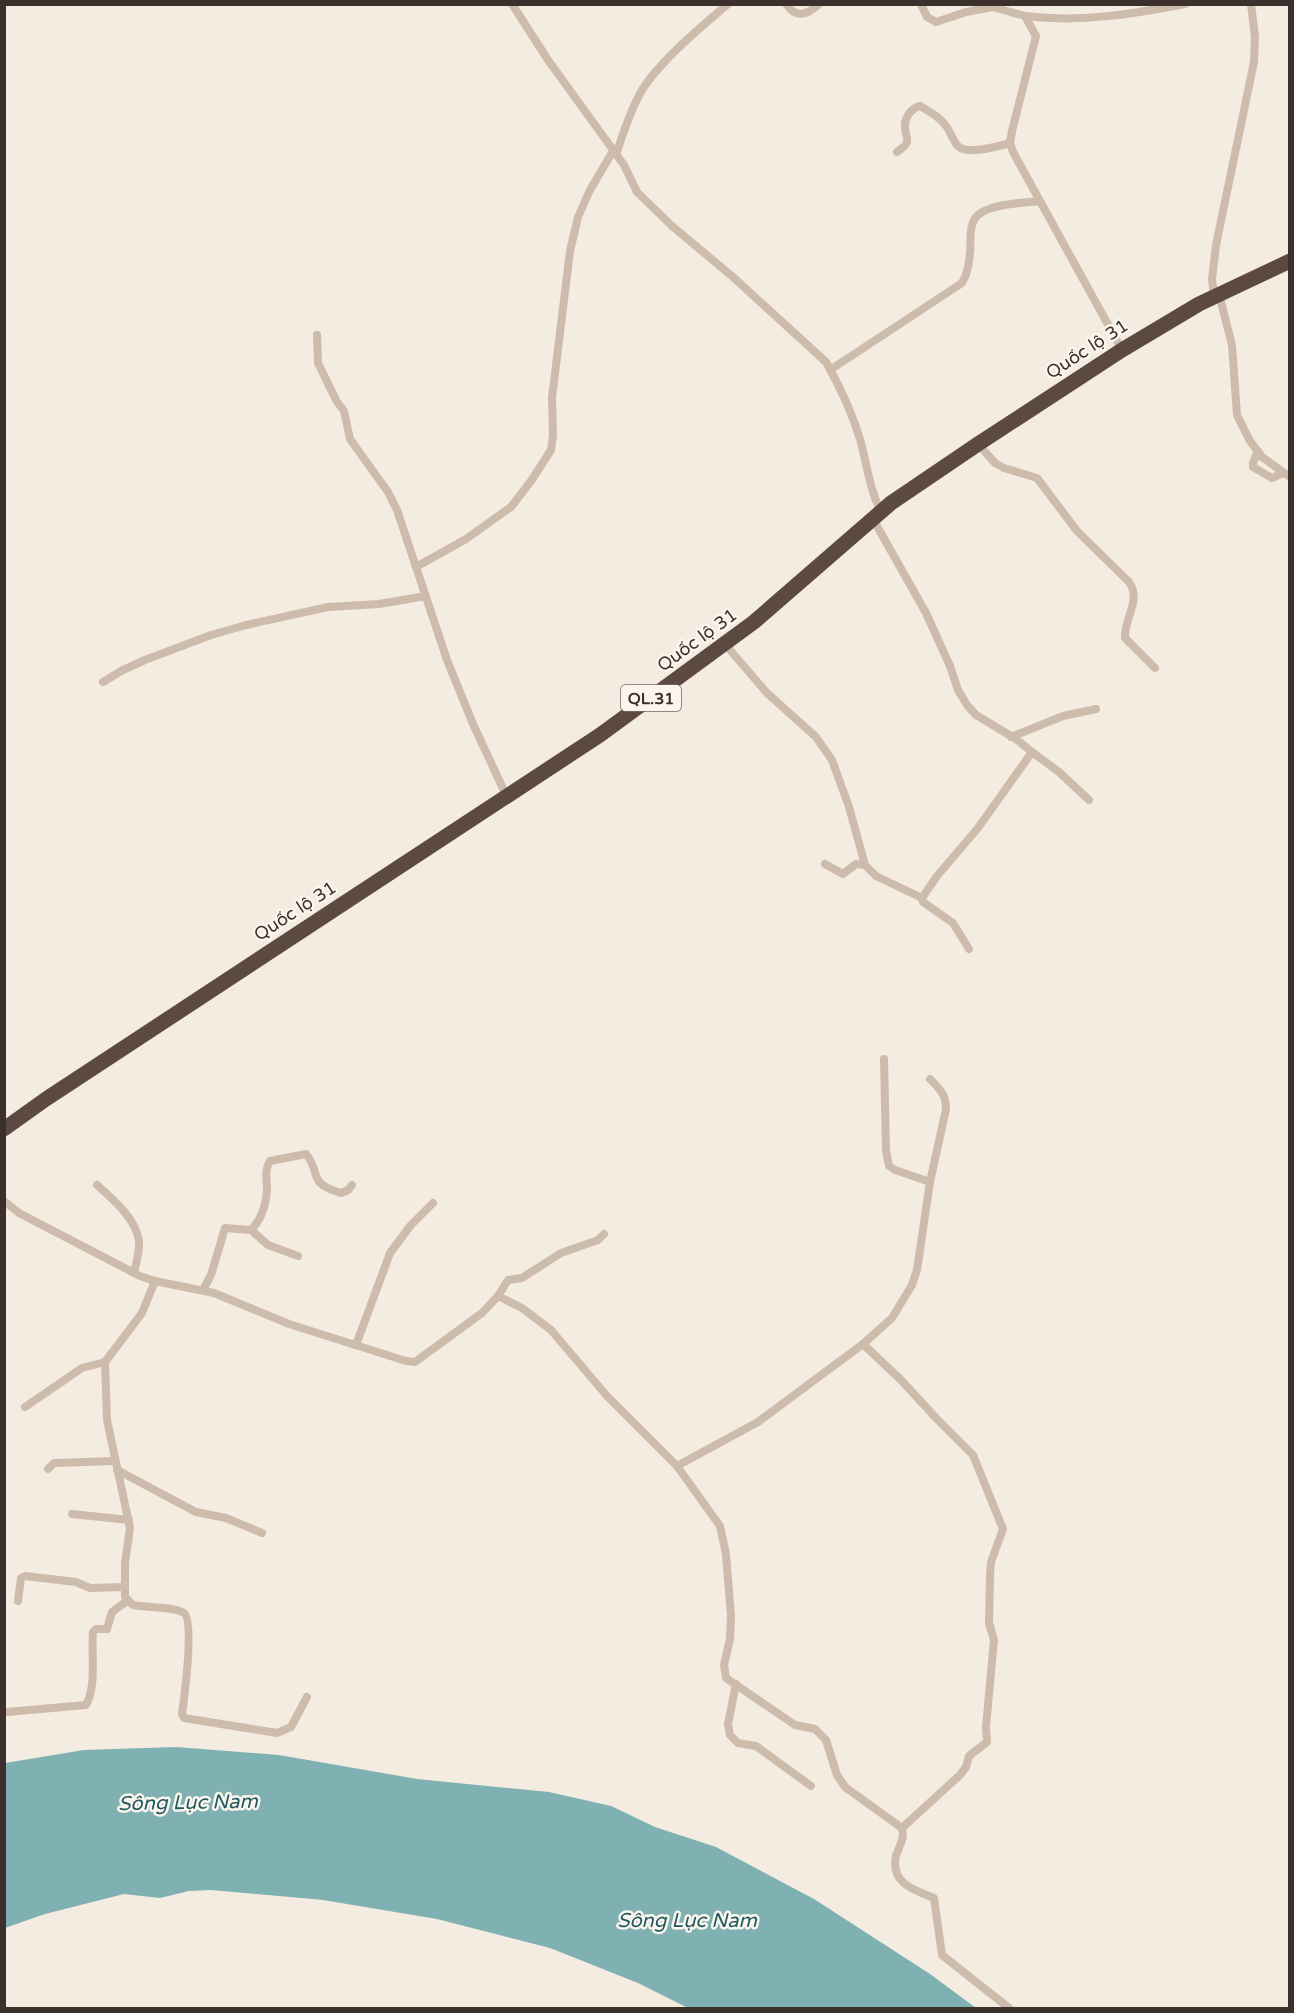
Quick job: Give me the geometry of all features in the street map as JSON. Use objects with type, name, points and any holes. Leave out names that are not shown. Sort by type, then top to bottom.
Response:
[{"type":"highway","name":"Quốc lộ 31","points":[[4,1129],[56,1092],[600,735],[754,622],[877,515],[978,444],[1122,350],[1217,296],[1290,261]]},
{"type":"street","points":[[512,4],[624,165],[637,192],[825,362],[860,439],[877,515],[926,613],[950,666],[958,690],[967,705],[976,715],[1059,772],[1089,800]]},
{"type":"street","points":[[416,567],[466,539],[511,507],[551,450],[552,398],[570,251],[578,217],[590,190],[615,153],[643,90],[669,59],[729,4]]},
{"type":"street","points":[[786,4],[792,12],[797,14],[806,12],[819,4]]},
{"type":"street","points":[[921,4],[927,17],[936,22],[992,6],[1025,16],[1047,19],[1119,15],[1185,4]]},
{"type":"street","points":[[1251,4],[1255,37],[1254,62],[1216,245],[1212,279],[1232,345],[1237,415],[1250,441],[1258,451],[1286,475]]},
{"type":"street","points":[[1025,16],[1036,36]]},
{"type":"street","points":[[1047,19],[1036,36],[1010,143],[1016,159],[1122,350]]},
{"type":"street","points":[[897,152],[906,145],[908,139],[904,127],[905,120],[911,110],[920,106],[938,117],[945,124],[955,142],[964,149],[979,149],[1010,143]]},
{"type":"street","points":[[830,370],[963,283],[969,264],[972,226],[978,214],[989,208],[1039,201]]},
{"type":"street","points":[[317,335],[318,363],[337,402],[344,411],[350,439],[397,510],[447,660],[473,724],[506,795]]},
{"type":"street","points":[[978,444],[995,463],[1037,478],[1077,531],[1129,582],[1135,595],[1125,638],[1155,668]]},
{"type":"street","points":[[1258,451],[1253,467],[1272,478],[1286,475]]},
{"type":"street","points":[[103,682],[123,669],[145,660],[211,635],[246,625],[328,607],[379,604],[426,596]]},
{"type":"street","points":[[724,643],[767,693],[816,737],[832,760],[849,807],[865,865],[876,876],[922,898],[927,907],[953,923],[969,950]]},
{"type":"street","points":[[1011,737],[1063,716],[1096,709]]},
{"type":"street","points":[[922,898],[978,828],[1032,752]]},
{"type":"street","points":[[825,864],[843,874],[856,864],[865,865]]},
{"type":"street","points":[[884,1059],[886,1150],[889,1166],[930,1182]]},
{"type":"street","points":[[677,1466],[758,1422],[863,1344],[892,1318],[912,1285],[917,1270],[930,1182],[943,1124],[946,1102],[942,1091],[930,1080]]},
{"type":"street","points":[[251,1230],[260,1220],[267,1192],[266,1168],[270,1161],[306,1155],[309,1157],[314,1176],[322,1185],[341,1193],[352,1185]]},
{"type":"street","points":[[97,1185],[127,1215],[137,1232],[139,1247],[134,1273]]},
{"type":"street","points":[[4,1201],[19,1213],[134,1273],[155,1281],[203,1290],[238,1302],[288,1324],[415,1362],[482,1313],[498,1296],[508,1280],[522,1278],[561,1252],[598,1240],[604,1234]]},
{"type":"street","points":[[356,1345],[390,1253],[411,1225],[433,1203]]},
{"type":"street","points":[[203,1290],[211,1275],[225,1228],[251,1230],[268,1245],[298,1256]]},
{"type":"street","points":[[25,1407],[82,1368],[105,1362],[142,1313],[155,1281]]},
{"type":"street","points":[[498,1296],[522,1308],[550,1330],[607,1396],[677,1466],[699,1494],[723,1534],[731,1616],[730,1639],[724,1671],[726,1678],[795,1725],[811,1728],[822,1735],[837,1775],[845,1787],[902,1828],[903,1838],[896,1856],[897,1872],[903,1884],[934,1898],[942,1955],[1009,2008]]},
{"type":"street","points":[[863,1344],[973,1455],[1003,1529],[1001,1541],[993,1557],[990,1575],[989,1623],[994,1640],[986,1727],[987,1742],[969,1756],[966,1767],[960,1775],[902,1828]]},
{"type":"street","points":[[105,1362],[107,1420],[129,1520],[130,1537],[125,1563],[127,1600],[133,1605],[171,1610],[187,1615],[189,1631],[182,1714],[184,1718],[277,1733],[291,1726],[307,1697]]},
{"type":"street","points":[[48,1469],[54,1463],[62,1462],[116,1465],[196,1512],[226,1518],[262,1533]]},
{"type":"street","points":[[72,1514],[129,1520]]},
{"type":"street","points":[[18,1601],[21,1578],[25,1576],[76,1582],[90,1588],[125,1587]]},
{"type":"street","points":[[7,1712],[87,1705],[92,1675],[93,1632],[96,1629],[107,1629],[112,1612],[127,1600]]},
{"type":"street","points":[[736,1684],[728,1724],[730,1735],[738,1743],[754,1745],[762,1750],[811,1786]]},
{"type":"water","name":"Sông Lục Nam","points":[[176,1747],[279,1755],[417,1779],[549,1792],[611,1806],[655,1827],[716,1847],[814,1899],[930,1974],[976,2008],[688,2008],[638,1983],[550,1948],[437,1919],[323,1900],[211,1890],[189,1891],[160,1898],[124,1894],[45,1914],[5,1928],[5,1763],[84,1750]]}]
